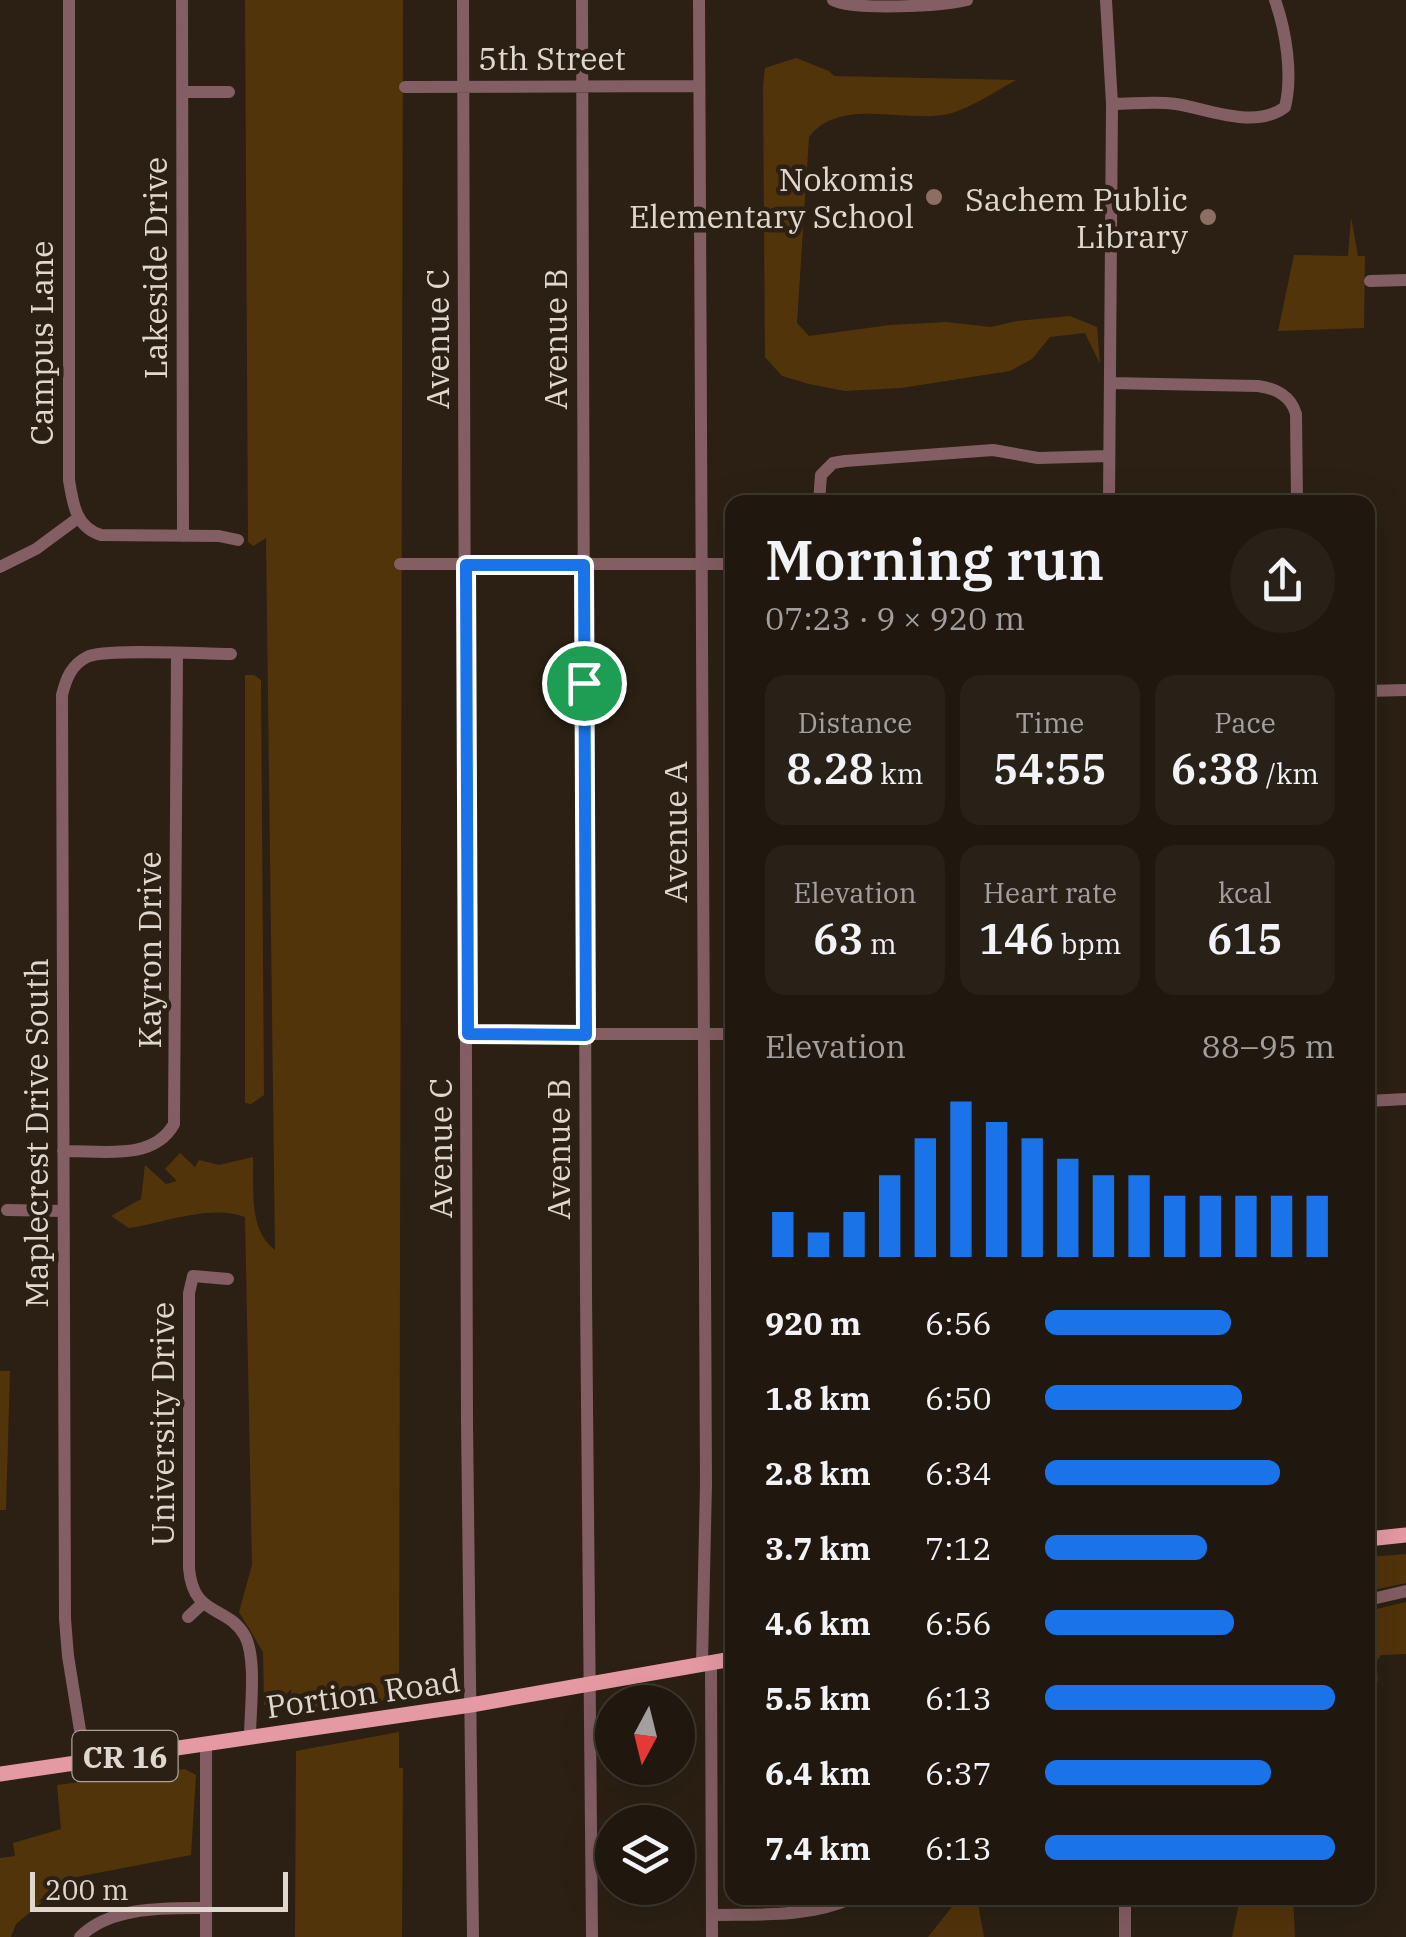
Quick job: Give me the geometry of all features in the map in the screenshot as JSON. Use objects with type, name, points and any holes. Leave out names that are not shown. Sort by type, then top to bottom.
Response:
[{"type":"main road","points":[[1375,1538],[1406,1534]]},
{"type":"main road","name":"Portion Road","points":[[0,1774],[471,1705],[725,1661]]},
{"type":"street","name":"Campus Lane","points":[[69,0],[69,480],[78,518]]},
{"type":"street","name":"Lakeside Drive","points":[[182,0],[182,536]]},
{"type":"street","name":"Avenue C","points":[[463,0],[472,1937]]},
{"type":"street","name":"Avenue B","points":[[582,0],[592,1937]]},
{"type":"street","name":"Avenue A","points":[[698,0],[707,1664],[712,1937]]},
{"type":"street","points":[[834,0],[850,6],[967,0]]},
{"type":"street","points":[[1106,0],[1112,104],[1109,495]]},
{"type":"street","points":[[1112,104],[1175,104],[1246,116],[1278,113],[1286,104],[1287,81],[1286,51],[1275,0]]},
{"type":"street","name":"5th Street","points":[[405,87],[699,86]]},
{"type":"street","points":[[183,92],[229,92]]},
{"type":"street","points":[[1370,281],[1406,280]]},
{"type":"street","points":[[1110,383],[1258,386],[1276,390],[1296,414],[1296,495]]},
{"type":"street","points":[[820,495],[821,475],[833,463],[845,461],[993,450],[1038,458],[1109,456]]},
{"type":"street","points":[[0,567],[36,549],[78,518],[88,530],[101,535],[238,540]]},
{"type":"street","points":[[400,564],[725,564]]},
{"type":"street","name":"Maplecrest Drive South","points":[[86,1762],[68,1656],[66,1620],[62,696],[66,678],[85,658],[98,654],[232,654]]},
{"type":"street","name":"Kayron Drive","points":[[63,1151],[143,1150],[157,1144],[174,1124],[177,654]]},
{"type":"street","points":[[1375,691],[1406,690]]},
{"type":"street","points":[[468,1034],[725,1034]]},
{"type":"street","points":[[1375,1101],[1406,1100]]},
{"type":"street","points":[[8,1210],[63,1211]]},
{"type":"street","name":"University Drive","points":[[202,1604],[194,1592],[189,1568],[188,1293],[193,1276],[228,1279]]},
{"type":"street","points":[[1375,1598],[1406,1590]]},
{"type":"street","points":[[188,1617],[202,1604],[234,1624],[248,1644],[250,1737]]},
{"type":"street","points":[[206,1745],[206,1937]]},
{"type":"street","points":[[712,1915],[797,1913],[833,1905]]},
{"type":"street","points":[[1125,1905],[1126,1937]]},
{"type":"street","points":[[80,1937],[112,1917],[171,1908],[206,1908]]},
{"type":"shaded area","points":[[245,0],[403,0],[399,1698],[292,1717],[291,1689],[277,1704],[264,1705],[263,1652],[239,1612],[252,1565],[245,1217],[203,1213],[129,1228],[111,1216],[141,1199],[145,1165],[166,1184],[177,1181],[165,1169],[180,1153],[195,1167],[199,1160],[219,1165],[253,1157],[256,1220],[266,1242],[275,1250],[266,538],[253,546],[248,542]]},
{"type":"shaded area","points":[[796,58],[834,76],[1016,80],[952,113],[856,114],[822,124],[809,137],[797,323],[809,336],[946,322],[991,327],[1070,316],[1097,327],[1100,364],[1085,333],[1050,337],[1032,359],[1010,371],[901,388],[845,391],[782,376],[765,357],[763,86],[765,68]]},
{"type":"shaded area","points":[[1351,217],[1358,256],[1365,256],[1364,328],[1278,331],[1294,255],[1348,256]]},
{"type":"shaded area","points":[[245,675],[261,680],[264,1095],[251,1104],[245,1103]]},
{"type":"shaded area","points":[[0,1371],[10,1371],[6,1510],[0,1510]]},
{"type":"shaded area","points":[[1406,1554],[1406,1583],[1375,1590],[1375,1556]]},
{"type":"shaded area","points":[[1406,1602],[1406,1654],[1381,1655],[1376,1662],[1375,1682],[1375,1609]]},
{"type":"shaded area","points":[[399,1732],[399,1768],[403,1768],[402,1937],[295,1937],[296,1751]]},
{"type":"shaded area","points":[[185,1769],[196,1775],[191,1855],[71,1878],[16,1924],[11,1937],[0,1937],[0,1858],[15,1856],[13,1843],[61,1829],[57,1785]]},
{"type":"shaded area","points":[[953,1905],[978,1905],[984,1937],[928,1937]]},
{"type":"shaded area","points":[[1239,1905],[1293,1905],[1295,1937],[1232,1937]]},
{"type":"place","name":"Nokomis Elementary School","points":[[934,197]]},
{"type":"place","name":"Sachem Public Library","points":[[1208,217]]},
{"type":"route","points":[[466,565],[584,565],[584,683],[586,1035],[468,1034],[466,565]]}]
